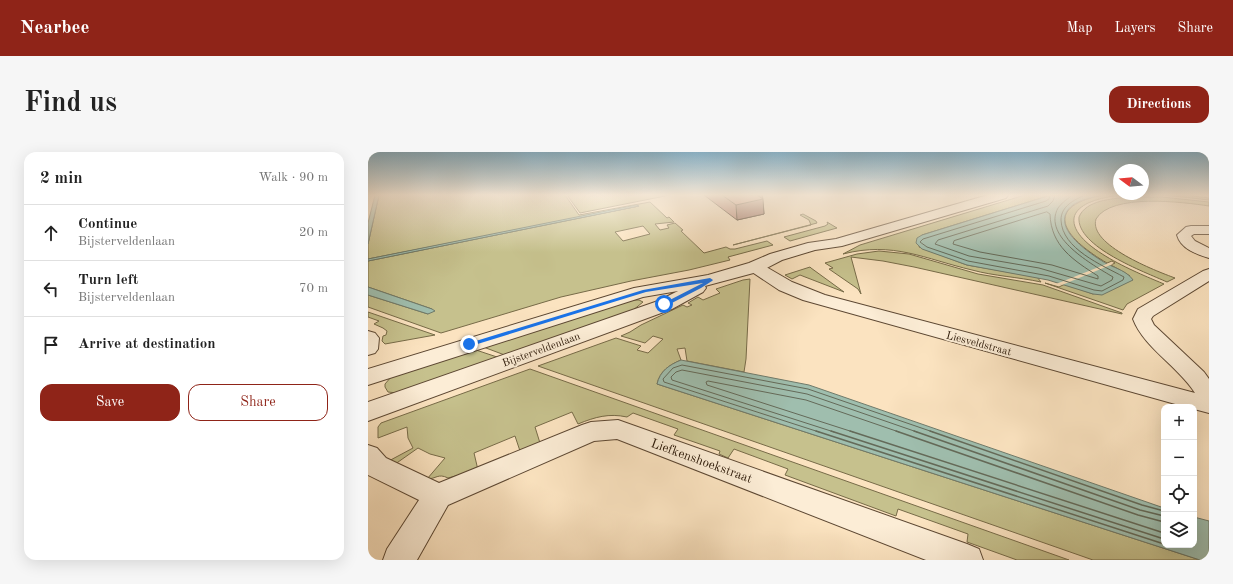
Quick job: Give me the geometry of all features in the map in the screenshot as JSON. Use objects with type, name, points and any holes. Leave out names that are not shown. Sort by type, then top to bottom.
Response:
[{"type":"street","name":"Bijsterveldenlaan","points":[[368,377],[444,352],[645,291],[710,280],[756,266],[782,263],[820,251],[837,243],[937,214]]},
{"type":"street","points":[[1209,230],[1192,230],[1184,235],[1184,238],[1188,242],[1209,253]]},
{"type":"street","name":"Liesveldstraat","points":[[756,266],[777,282],[792,290],[819,299],[1209,405]]},
{"type":"street","points":[[1209,274],[1145,313],[1142,319],[1146,328],[1196,377],[1209,398]]},
{"type":"street","name":"Bijsterveldenlaan","points":[[368,412],[664,304],[710,280]]},
{"type":"street","points":[[368,337],[368,349]]},
{"type":"street","name":"Liefkenshoekstraat","points":[[438,496],[591,432],[618,429],[967,560]]},
{"type":"street","points":[[368,456],[376,466],[438,496],[399,560]]},
{"type":"shaded area","points":[[375,214],[598,214],[368,259],[368,244]]},
{"type":"shaded area","points":[[599,214],[663,214],[674,222],[655,224],[660,230],[669,228],[667,225],[675,223],[683,230],[681,231],[704,253],[726,247],[735,249],[767,241],[773,245],[728,257],[730,260],[561,297],[441,333],[368,307],[368,295],[428,314],[432,309],[368,287],[368,261]],"holes":[[[643,226],[650,234],[623,241],[615,232]]]},
{"type":"shaded area","points":[[803,214],[817,223],[811,225],[809,220],[800,215]]},
{"type":"shaded area","points":[[962,214],[990,214],[922,235],[919,247],[967,265],[1037,277],[1041,282],[980,272],[893,250],[878,249],[843,254],[860,245]]},
{"type":"shaded area","points":[[1066,214],[1075,214],[1074,218],[1076,229],[1083,239],[1095,249],[1125,267],[1164,284],[1127,304],[1123,310],[1045,283],[1059,287],[1065,284],[1093,294],[1130,276],[1111,265],[1115,263],[1112,261],[1107,263],[1081,245],[1066,226]]},
{"type":"shaded area","points":[[1080,214],[1101,214],[1096,219],[1096,229],[1102,238],[1112,247],[1125,256],[1175,278],[1167,282],[1129,265],[1100,248],[1088,238],[1081,228],[1079,217]]},
{"type":"shaded area","points":[[827,222],[837,228],[790,241],[784,237],[825,226],[828,224]]},
{"type":"shaded area","points":[[879,251],[909,254],[978,274],[1043,285],[1122,314],[914,267],[851,257],[861,294],[858,289],[829,269],[833,268],[825,263],[857,254]]},
{"type":"shaded area","points":[[810,267],[844,292],[800,275],[792,279],[785,275]]},
{"type":"shaded area","points":[[750,279],[744,372],[687,361],[685,348],[677,349],[681,360],[666,369],[660,375],[657,384],[1200,560],[1093,560],[538,366],[616,338],[641,346],[637,350],[648,353],[663,339],[653,336],[645,343],[621,336],[683,305],[687,307],[692,305],[688,303],[698,297],[703,300],[720,293],[716,289]]},
{"type":"shaded area","points":[[630,300],[639,300],[643,302],[632,311],[510,357],[478,345]]},
{"type":"shaded area","points":[[368,312],[435,335],[385,344],[382,341],[383,336],[386,335],[387,331],[374,324],[379,321],[368,317]]},
{"type":"shaded area","points":[[470,348],[503,359],[397,393],[388,392],[385,387],[385,384],[391,377]]},
{"type":"shaded area","points":[[530,369],[1069,560],[1017,560],[967,542],[968,534],[898,509],[896,516],[785,475],[788,469],[734,449],[728,458],[719,454],[720,451],[674,435],[678,429],[633,413],[627,417],[614,415],[602,416],[578,424],[572,412],[535,427],[540,443],[520,451],[515,436],[474,453],[478,470],[448,478],[439,476],[427,479],[445,458],[430,454],[418,448],[391,467],[385,463],[413,448],[408,438],[407,427],[378,438],[378,427],[381,423]]},
{"type":"water","points":[[370,214],[375,214],[368,244],[368,223]]},
{"type":"water","points":[[591,214],[599,214],[368,261],[368,259]]},
{"type":"water","points":[[990,214],[1066,214],[1065,223],[1068,230],[1079,244],[1107,264],[1125,272],[1133,280],[1102,295],[1093,294],[1048,280],[967,265],[922,249],[916,243],[917,238],[922,235]]},
{"type":"water","points":[[368,287],[435,311],[428,314],[368,295]]},
{"type":"water","points":[[681,360],[809,385],[1161,507],[1161,547],[657,384],[660,375],[673,364]]},
{"type":"water","points":[[1197,518],[1209,521],[1209,560],[1200,560],[1163,548],[1197,548]]},
{"type":"pier","points":[[1109,263],[1113,264],[1062,285],[1056,284]]},
{"type":"route","points":[[469,344],[645,291],[710,280],[664,304]]}]
